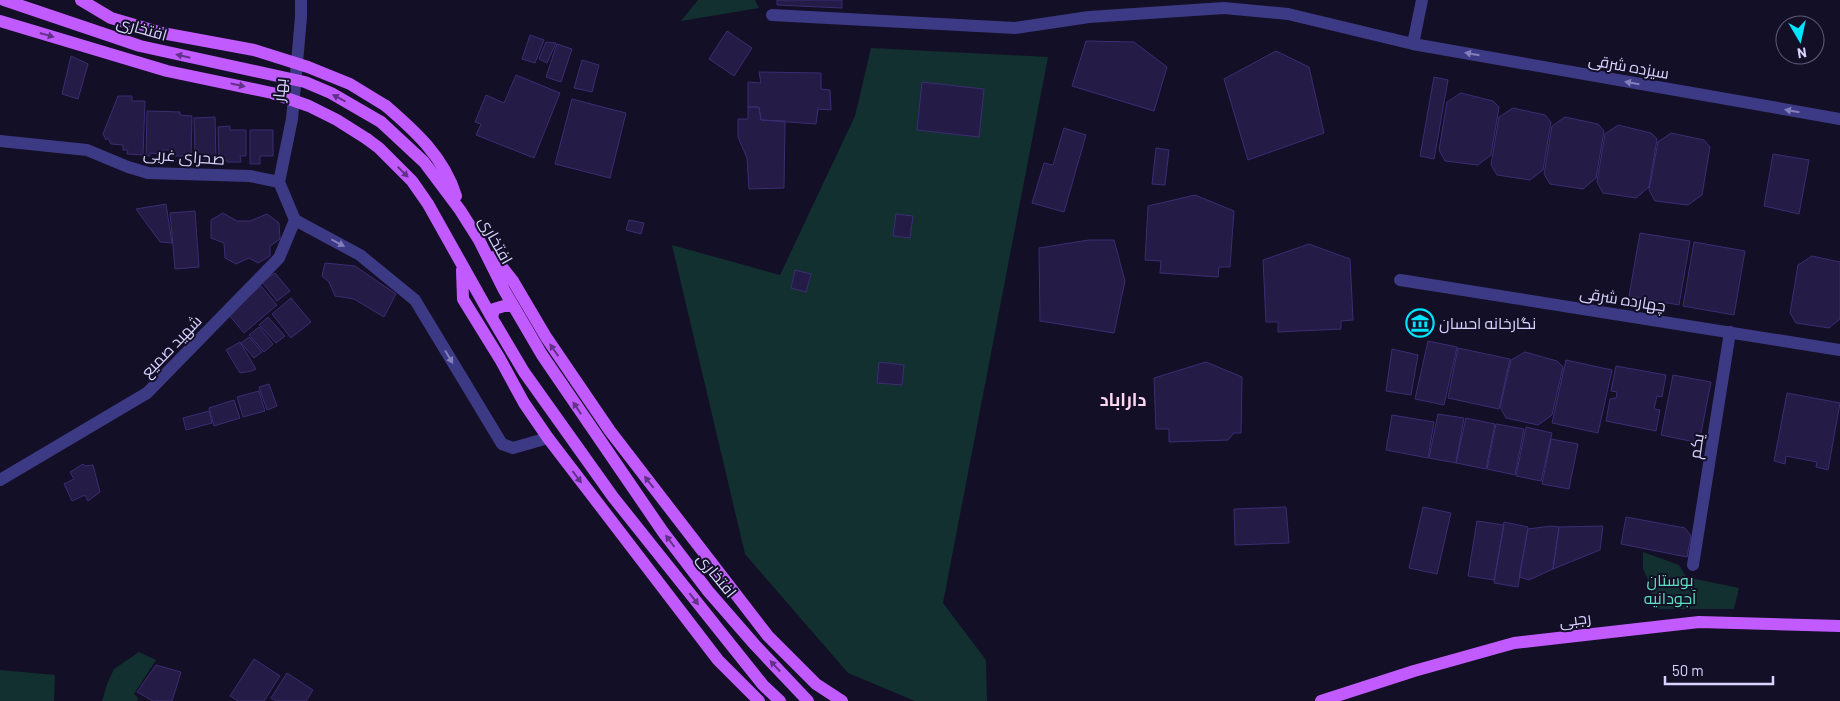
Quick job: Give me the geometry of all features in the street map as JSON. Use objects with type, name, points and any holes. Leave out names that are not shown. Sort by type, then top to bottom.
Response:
[{"type":"main road","name":"افتخاری","points":[[4,0],[140,46],[304,82],[331,94],[381,122],[424,162],[460,210],[479,240],[513,306],[542,355],[663,532],[708,591],[755,645],[808,701]]},
{"type":"main road","points":[[81,0],[111,18],[162,33],[254,50],[308,67],[350,84],[386,106],[420,136],[445,170],[454,189],[460,210]]},
{"type":"main road","name":"افتخاری","points":[[0,21],[167,71],[272,93],[309,106],[337,120],[379,148],[412,181],[428,204],[524,372],[613,497],[763,685],[780,701]]},
{"type":"main road","points":[[479,240],[514,281],[546,337],[610,431],[768,636],[816,684],[842,701]]},
{"type":"main road","points":[[462,265],[462,299],[500,359],[524,403],[548,438],[718,660],[759,701]]},
{"type":"main road","points":[[492,318],[494,309],[513,306]]},
{"type":"main road","name":"رجبی","points":[[1322,701],[1414,670],[1514,643],[1699,622],[1840,626]]},
{"type":"street","name":"بهار","points":[[278,182],[292,119],[301,0]]},
{"type":"street","points":[[1412,44],[1422,0]]},
{"type":"street","name":"سیزده شرقی","points":[[772,15],[1015,28],[1089,17],[1224,8],[1288,14],[1412,44],[1840,119]]},
{"type":"street","name":"صحرای غربی","points":[[0,141],[87,150],[128,167],[148,172],[250,176],[278,182]]},
{"type":"street","points":[[278,182],[295,220],[360,255],[415,300],[502,444],[513,448],[548,438]]},
{"type":"street","name":"شهید صمیع","points":[[0,480],[148,393],[279,258],[295,220]]},
{"type":"street","name":"چهارده شرقی","points":[[1400,280],[1840,350]]},
{"type":"street","name":"یکم","points":[[1694,565],[1730,332]]},
{"type":"green space","points":[[698,0],[755,0],[759,8],[681,21]]},
{"type":"green space","points":[[871,48],[1048,57],[943,603],[986,660],[987,701],[915,701],[848,673],[745,554],[672,245],[780,275],[855,116]]},
{"type":"green space","name":"بوستان آجودانیه","points":[[1643,552],[1679,565],[1686,577],[1739,588],[1734,609],[1652,609],[1651,586],[1643,569]]},
{"type":"green space","points":[[139,652],[156,660],[134,694],[138,698],[137,701],[102,701],[114,669]]},
{"type":"green space","points":[[0,670],[55,675],[54,701],[0,701]]},
{"type":"building","points":[[777,0],[842,0],[842,8],[777,5]]},
{"type":"building","points":[[727,31],[752,48],[734,76],[709,59]]},
{"type":"building","points":[[530,35],[544,40],[535,63],[522,59]]},
{"type":"building","points":[[1086,41],[1134,42],[1167,67],[1154,111],[1072,86]]},
{"type":"building","points":[[546,42],[556,43],[547,63],[539,59]]},
{"type":"building","points":[[557,44],[572,49],[561,82],[546,77]]},
{"type":"building","points":[[1276,51],[1309,67],[1324,133],[1248,160],[1224,79]]},
{"type":"building","points":[[71,56],[88,64],[78,99],[62,94]]},
{"type":"building","points":[[582,60],[599,65],[592,92],[574,88]]},
{"type":"building","points":[[759,72],[821,73],[821,89],[830,90],[831,110],[818,109],[816,124],[761,120],[759,107],[748,107],[748,82],[761,83]]},
{"type":"building","points":[[516,75],[560,93],[534,158],[476,135],[481,124],[475,122],[486,95],[504,103]]},
{"type":"building","points":[[1434,77],[1448,80],[1434,159],[1420,156]]},
{"type":"building","points":[[922,82],[984,89],[979,137],[917,130]]},
{"type":"building","points":[[1461,93],[1493,101],[1499,107],[1491,155],[1478,165],[1445,161],[1439,150],[1447,102]]},
{"type":"building","points":[[118,96],[132,96],[132,101],[145,101],[143,155],[127,154],[128,150],[123,150],[123,145],[111,144],[103,134]]},
{"type":"building","points":[[572,99],[626,113],[610,178],[555,164]]},
{"type":"building","points":[[748,107],[759,107],[761,120],[785,121],[784,188],[749,189],[747,158],[738,137],[738,119],[748,119]]},
{"type":"building","points":[[1513,108],[1545,115],[1551,122],[1543,170],[1530,180],[1497,175],[1491,165],[1499,117]]},
{"type":"building","points":[[147,111],[180,112],[180,115],[192,116],[191,156],[171,156],[171,150],[162,150],[162,154],[150,153],[150,156],[146,156]]},
{"type":"building","points":[[215,117],[216,161],[201,161],[201,156],[195,156],[194,118]]},
{"type":"building","points":[[1565,117],[1598,124],[1604,131],[1596,178],[1583,189],[1550,184],[1544,174],[1552,126]]},
{"type":"building","points":[[1618,125],[1651,133],[1657,139],[1649,187],[1636,198],[1603,193],[1597,182],[1605,134]]},
{"type":"building","points":[[230,126],[230,130],[246,130],[246,156],[240,156],[241,162],[219,160],[218,127]]},
{"type":"building","points":[[1064,128],[1086,135],[1064,212],[1032,203],[1044,163],[1053,165]]},
{"type":"building","points":[[250,130],[273,130],[273,156],[260,156],[260,164],[250,164]]},
{"type":"building","points":[[1671,133],[1704,140],[1710,147],[1702,195],[1688,205],[1655,201],[1649,190],[1658,142]]},
{"type":"building","points":[[1156,148],[1169,150],[1165,185],[1152,184]]},
{"type":"building","points":[[1773,154],[1809,160],[1799,214],[1764,206]]},
{"type":"building","points":[[1195,195],[1234,211],[1230,267],[1219,267],[1218,277],[1160,273],[1161,261],[1145,260],[1148,206]]},
{"type":"building","points":[[166,204],[172,243],[160,242],[136,209]]},
{"type":"building","points":[[195,211],[199,267],[175,269],[170,213]]},
{"type":"building","points":[[223,213],[237,221],[250,221],[267,214],[279,223],[280,239],[270,246],[270,256],[258,263],[249,258],[236,264],[225,258],[224,243],[211,238],[211,220]]},
{"type":"building","points":[[896,214],[913,216],[910,238],[893,236]]},
{"type":"building","points":[[629,220],[644,223],[641,234],[626,230]]},
{"type":"building","points":[[1640,233],[1690,241],[1679,305],[1629,296]]},
{"type":"building","points":[[1089,240],[1114,240],[1125,281],[1114,333],[1040,321],[1039,248]]},
{"type":"building","points":[[1694,242],[1745,251],[1734,315],[1683,306]]},
{"type":"building","points":[[1309,244],[1350,259],[1353,320],[1341,321],[1341,329],[1278,332],[1278,322],[1266,322],[1263,260]]},
{"type":"building","points":[[1812,256],[1840,262],[1840,319],[1829,328],[1796,323],[1790,313],[1798,265]]},
{"type":"building","points":[[325,263],[355,266],[396,294],[384,317],[354,299],[335,296],[329,282],[322,276]]},
{"type":"building","points":[[795,270],[811,274],[806,292],[791,288]]},
{"type":"building","points":[[275,273],[290,291],[277,301],[262,282]]},
{"type":"building","points":[[261,286],[277,305],[244,333],[228,314]]},
{"type":"building","points":[[291,298],[311,322],[291,338],[272,314]]},
{"type":"building","points":[[268,317],[285,336],[276,343],[259,325]]},
{"type":"building","points":[[259,327],[273,344],[264,352],[249,335]]},
{"type":"building","points":[[249,337],[262,352],[254,358],[241,343]]},
{"type":"building","points":[[1428,341],[1457,347],[1444,405],[1415,399]]},
{"type":"building","points":[[240,342],[256,369],[252,371],[240,373],[226,350]]},
{"type":"building","points":[[1458,348],[1510,359],[1499,409],[1448,398]]},
{"type":"building","points":[[1392,349],[1418,355],[1411,395],[1386,391]]},
{"type":"building","points":[[1525,352],[1557,361],[1563,367],[1552,415],[1538,425],[1506,418],[1500,407],[1511,360]]},
{"type":"building","points":[[1566,360],[1612,370],[1598,433],[1552,423]]},
{"type":"building","points":[[879,362],[904,365],[902,385],[877,383]]},
{"type":"building","points":[[1206,362],[1242,377],[1241,433],[1234,433],[1228,440],[1169,442],[1169,429],[1156,429],[1154,378]]},
{"type":"building","points":[[1616,366],[1666,375],[1662,397],[1657,396],[1654,409],[1660,410],[1656,431],[1606,421],[1610,399],[1616,398],[1617,392],[1611,391]]},
{"type":"building","points":[[1673,375],[1711,382],[1699,443],[1661,435]]},
{"type":"building","points":[[269,384],[277,406],[267,410],[259,387]]},
{"type":"building","points":[[259,391],[265,411],[243,417],[237,397]]},
{"type":"building","points":[[1787,393],[1840,403],[1828,470],[1816,467],[1817,462],[1786,456],[1785,464],[1774,461]]},
{"type":"building","points":[[234,400],[240,418],[214,426],[209,408]]},
{"type":"building","points":[[209,411],[212,423],[186,430],[183,418]]},
{"type":"building","points":[[1438,414],[1464,418],[1456,463],[1429,458]]},
{"type":"building","points":[[1392,415],[1434,422],[1428,458],[1386,450]]},
{"type":"building","points":[[1466,418],[1495,424],[1486,469],[1456,463]]},
{"type":"building","points":[[1496,424],[1524,429],[1515,475],[1487,469]]},
{"type":"building","points":[[1526,427],[1552,433],[1541,481],[1516,476]]},
{"type":"building","points":[[1551,439],[1578,444],[1569,489],[1542,484]]},
{"type":"building","points":[[83,464],[85,466],[93,465],[100,492],[88,501],[85,495],[72,501],[64,484],[74,479],[70,472]]},
{"type":"building","points":[[1286,507],[1289,543],[1235,545],[1234,509]]},
{"type":"building","points":[[1423,507],[1451,513],[1437,574],[1409,568]]},
{"type":"building","points":[[1626,517],[1685,528],[1691,536],[1687,557],[1621,544]]},
{"type":"building","points":[[1477,521],[1504,525],[1494,580],[1468,576]]},
{"type":"building","points":[[1504,522],[1528,527],[1518,587],[1494,583]]},
{"type":"building","points":[[1551,526],[1559,527],[1553,569],[1529,580],[1519,577],[1528,529]]},
{"type":"building","points":[[1603,526],[1600,550],[1553,569],[1559,527]]},
{"type":"building","points":[[254,659],[280,676],[264,701],[238,701],[230,696]]},
{"type":"building","points":[[156,665],[181,672],[172,701],[153,701],[137,692]]},
{"type":"building","points":[[287,673],[313,690],[306,701],[276,701],[271,698]]},
{"type":"place","name":"نگارخانه احسان","points":[[1420,323]]},
{"type":"district","name":"داراباد","points":[[1123,400]]}]
